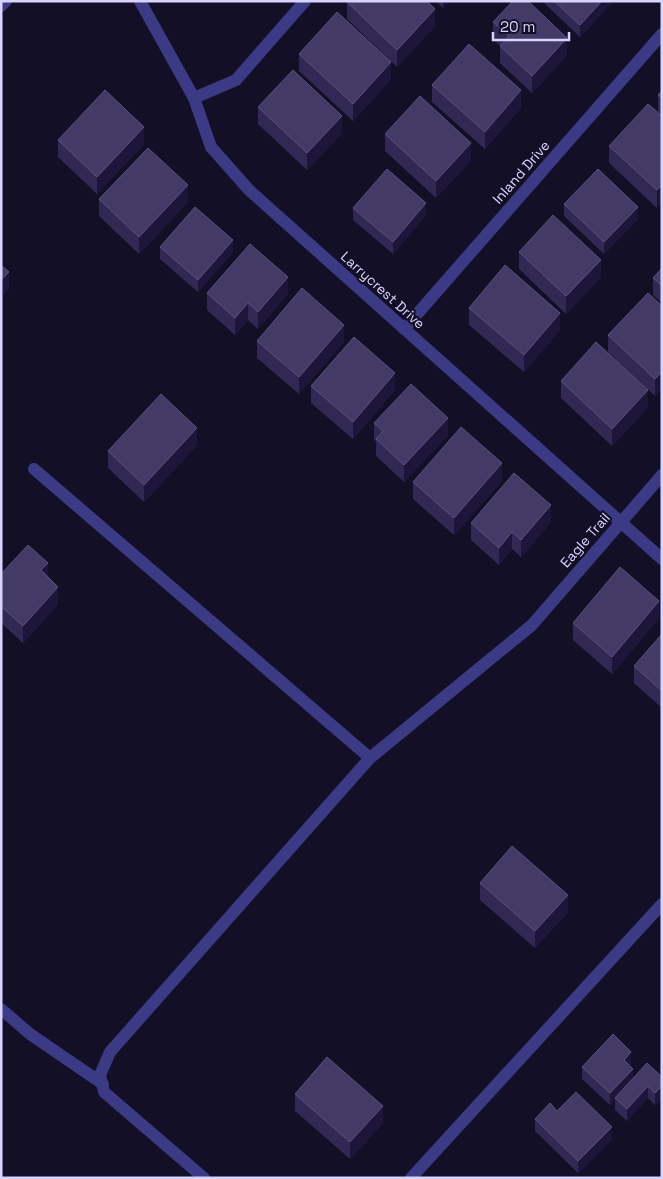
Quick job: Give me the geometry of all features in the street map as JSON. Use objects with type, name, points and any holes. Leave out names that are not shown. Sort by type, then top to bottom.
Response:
[{"type":"street","points":[[1,6],[6,1]]},
{"type":"street","name":"Larrycrest Drive","points":[[140,1],[194,98],[210,147],[249,190],[662,559]]},
{"type":"street","points":[[194,98],[236,80],[305,1]]},
{"type":"street","name":"Inland Drive","points":[[404,329],[662,34]]},
{"type":"street","points":[[34,469],[370,758]]},
{"type":"street","name":"Eagle Trail","points":[[103,1084],[100,1075],[110,1052],[370,758],[532,625],[662,475]]},
{"type":"street","points":[[411,1178],[662,904]]},
{"type":"street","points":[[1,1009],[30,1034],[103,1084],[104,1092],[204,1178]]},
{"type":"building","points":[[348,1],[427,1],[435,9],[397,50]]},
{"type":"building","points":[[513,1],[528,1],[567,38],[532,76],[500,46],[509,36],[493,22]]},
{"type":"building","points":[[554,1],[602,1],[580,25]]},
{"type":"building","points":[[337,12],[391,62],[353,104],[299,54]]},
{"type":"building","points":[[469,44],[521,90],[485,132],[432,85]]},
{"type":"building","points":[[293,70],[342,116],[307,153],[258,107]]},
{"type":"building","points":[[105,90],[144,127],[97,177],[58,140]]},
{"type":"building","points":[[420,96],[471,143],[436,181],[385,134]]},
{"type":"building","points":[[648,104],[662,116],[662,185],[657,190],[609,146]]},
{"type":"building","points":[[148,148],[188,185],[139,237],[99,199]]},
{"type":"building","points":[[387,169],[426,203],[393,242],[353,208]]},
{"type":"building","points":[[598,169],[638,207],[604,242],[564,204]]},
{"type":"building","points":[[195,207],[233,240],[198,280],[160,247]]},
{"type":"building","points":[[553,215],[601,260],[566,296],[519,252]]},
{"type":"building","points":[[250,244],[288,277],[258,312],[248,303],[235,318],[207,293]]},
{"type":"building","points":[[1,265],[9,272],[1,280]]},
{"type":"building","points":[[505,265],[560,313],[524,355],[469,308]]},
{"type":"building","points":[[662,268],[662,286],[653,278]]},
{"type":"building","points":[[302,288],[344,325],[299,377],[257,341]]},
{"type":"building","points":[[648,293],[662,306],[662,372],[655,379],[608,335]]},
{"type":"building","points":[[354,337],[395,373],[353,422],[311,386]]},
{"type":"building","points":[[596,342],[648,390],[612,429],[561,381]]},
{"type":"building","points":[[411,384],[448,418],[404,465],[376,439],[383,431],[374,423]]},
{"type":"building","points":[[161,394],[197,428],[144,485],[108,451]]},
{"type":"building","points":[[461,427],[502,463],[454,518],[413,482]]},
{"type":"building","points":[[514,473],[551,505],[521,540],[512,532],[499,548],[471,523]]},
{"type":"building","points":[[28,545],[48,563],[41,570],[58,587],[23,626],[1,606],[1,574]]},
{"type":"building","points":[[620,567],[659,601],[612,657],[573,623]]},
{"type":"building","points":[[662,634],[662,691],[634,666]]},
{"type":"building","points":[[512,846],[568,895],[535,931],[480,883]]},
{"type":"building","points":[[613,1034],[631,1052],[624,1060],[633,1069],[610,1093],[582,1067]]},
{"type":"building","points":[[327,1057],[383,1106],[350,1142],[295,1094]]},
{"type":"building","points":[[647,1063],[662,1077],[662,1086],[655,1093],[648,1086],[627,1109],[615,1098]]},
{"type":"building","points":[[576,1092],[612,1127],[578,1161],[535,1119],[550,1103],[557,1111]]}]
